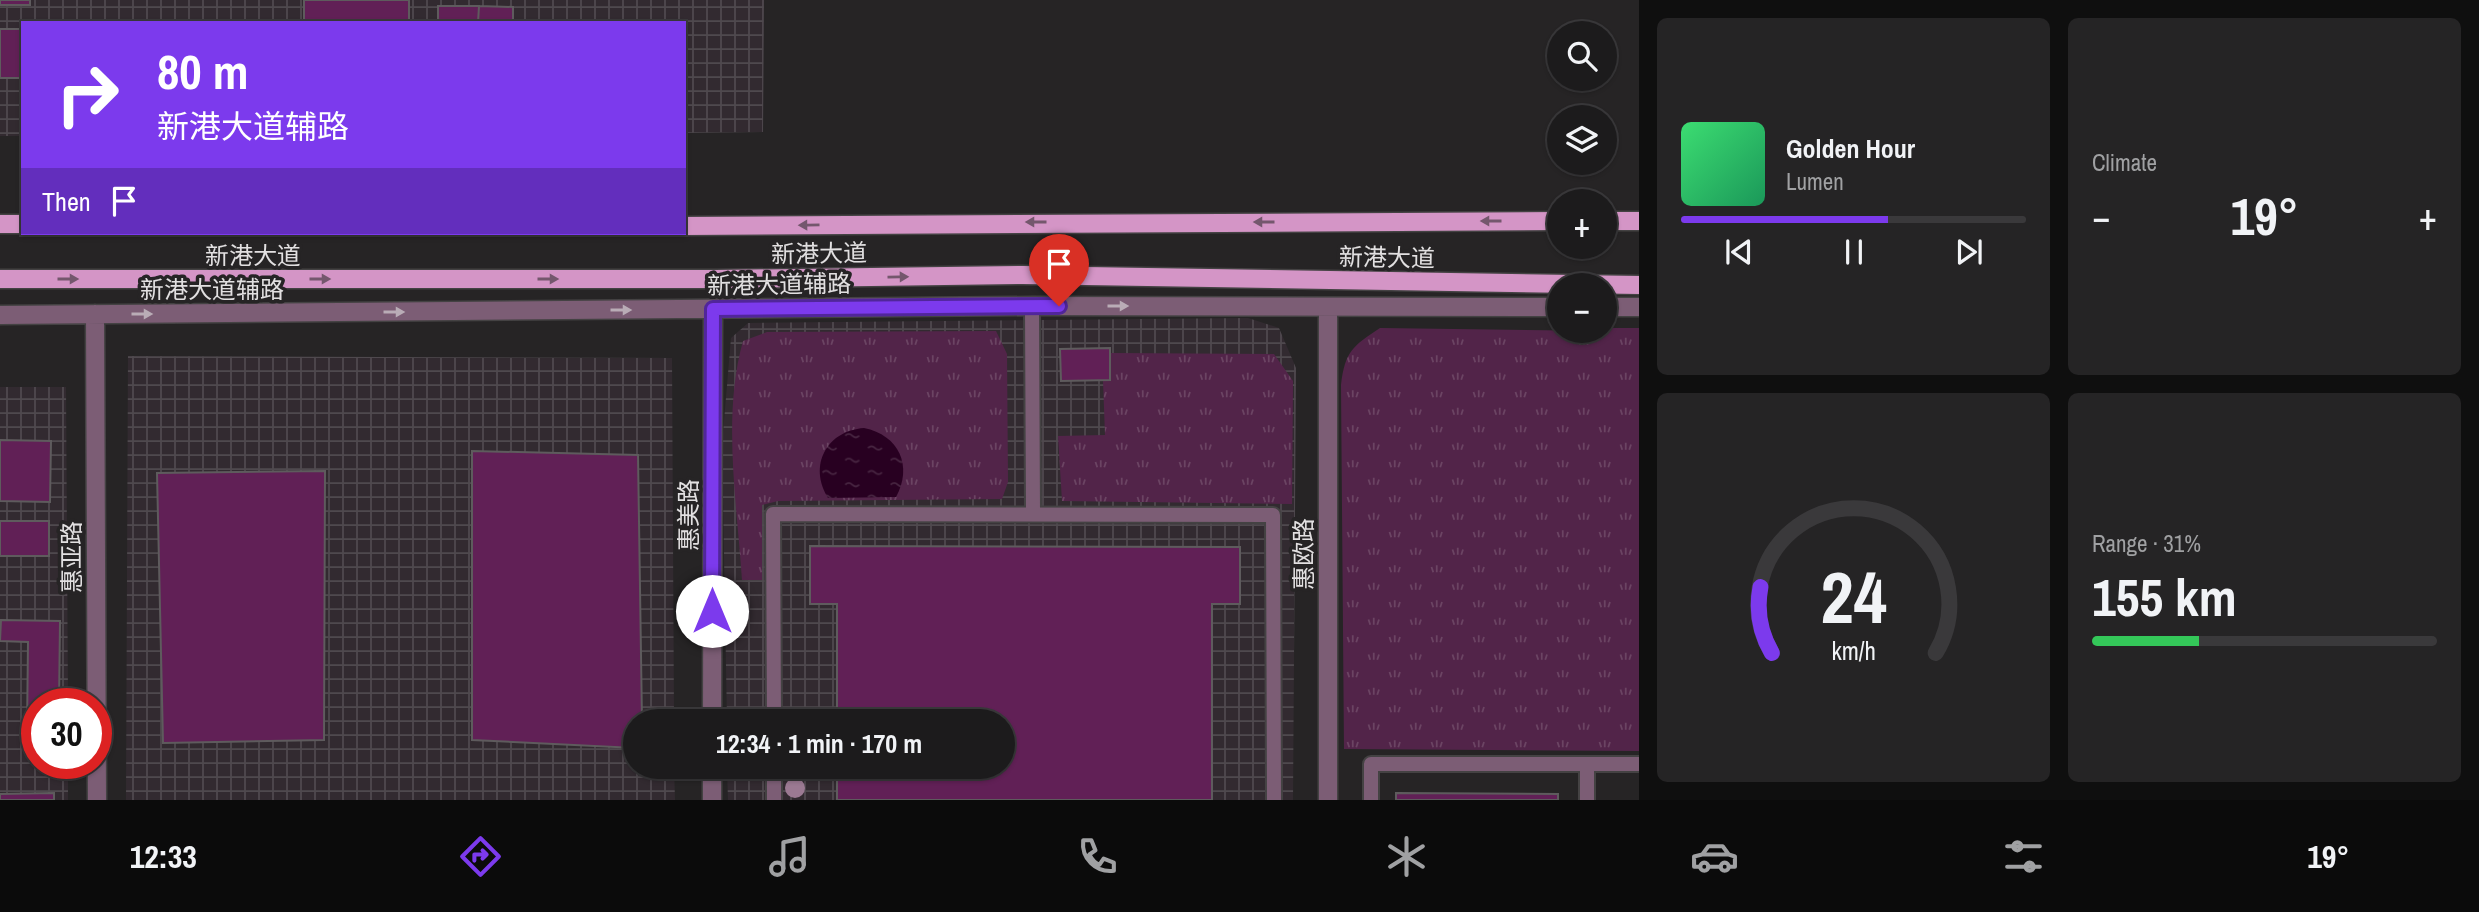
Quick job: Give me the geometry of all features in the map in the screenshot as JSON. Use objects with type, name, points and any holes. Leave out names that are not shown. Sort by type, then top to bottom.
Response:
[{"type":"main road","name":"新港大道","points":[[686,226],[1547,221]]},
{"type":"main road","points":[[1617,221],[1639,221]]},
{"type":"main road","points":[[0,224],[21,224]]},
{"type":"main road","name":"新港大道","points":[[0,279],[716,279],[1023,275],[1639,285]]},
{"type":"street","name":"新港大道辅路","points":[[0,314],[1032,306],[1547,307]]},
{"type":"street","name":"惠欧路","points":[[1328,307],[1328,800]]},
{"type":"street","points":[[1617,307],[1639,307]]},
{"type":"street","name":"惠美路","points":[[712,709],[713,309]]},
{"type":"street","name":"惠亚路","points":[[95,314],[97,800]]},
{"type":"street","points":[[712,779],[712,800]]},
{"type":"lane","points":[[1032,306],[1033,514]]},
{"type":"lane","points":[[774,709],[773,514],[1273,514],[1274,800]]},
{"type":"lane","points":[[1371,800],[1371,764],[1639,764]]},
{"type":"lane","points":[[1587,764],[1587,800]]},
{"type":"lane","points":[[774,779],[774,800]]},
{"type":"shaded area","points":[[0,0],[764,0],[763,132],[686,133],[686,21],[21,21],[21,136],[0,136]]},
{"type":"shaded area","points":[[1248,318],[1279,328],[1296,368],[1293,800],[728,800],[727,779],[1015,779],[1015,709],[727,709],[722,445],[731,338],[748,323]]},
{"type":"shaded area","points":[[128,356],[672,358],[674,709],[623,709],[623,779],[674,779],[675,800],[126,800]]},
{"type":"shaded area","points":[[0,387],[66,387],[68,688],[21,688],[21,779],[68,779],[68,800],[0,800]]},
{"type":"green space","points":[[1380,328],[1547,330],[1547,343],[1617,343],[1617,328],[1639,328],[1639,751],[1344,749],[1341,385],[1348,357],[1363,340]]},
{"type":"green space","points":[[996,331],[1007,354],[1008,482],[1002,499],[778,501],[762,505],[762,580],[742,580],[732,429],[733,399],[743,341],[767,332]]},
{"type":"green space","points":[[1110,353],[1274,354],[1293,381],[1292,504],[1062,501],[1058,436],[1105,435],[1103,380],[1110,380]]},
{"type":"water","points":[[864,428],[886,437],[900,454],[903,474],[896,497],[828,498],[820,474],[824,452],[840,436]]},
{"type":"building","points":[[0,0],[30,0],[30,5],[0,5]]},
{"type":"building","points":[[304,0],[409,0],[409,21],[304,21]]},
{"type":"building","points":[[438,6],[479,6],[478,21],[438,21]]},
{"type":"building","points":[[479,6],[513,7],[513,21],[478,21]]},
{"type":"building","points":[[0,29],[21,29],[21,78],[0,78]]},
{"type":"building","points":[[1110,348],[1110,380],[1061,381],[1060,349]]},
{"type":"building","points":[[0,440],[51,441],[50,502],[0,501]]},
{"type":"building","points":[[472,451],[638,455],[642,709],[623,709],[623,747],[472,740]]},
{"type":"building","points":[[325,471],[324,740],[163,743],[157,473]]},
{"type":"building","points":[[0,521],[49,521],[49,556],[0,556]]},
{"type":"building","points":[[810,546],[1240,547],[1240,604],[1212,604],[1212,800],[837,800],[837,779],[1015,779],[1015,709],[837,709],[837,604],[810,604]]},
{"type":"building","points":[[1,620],[60,621],[59,688],[27,688],[28,642],[0,641]]},
{"type":"building","points":[[54,793],[54,800],[0,800],[0,794]]},
{"type":"building","points":[[1396,793],[1558,794],[1558,800],[1396,800]]},
{"type":"route","points":[[712,611],[713,309],[1059,306]]}]
